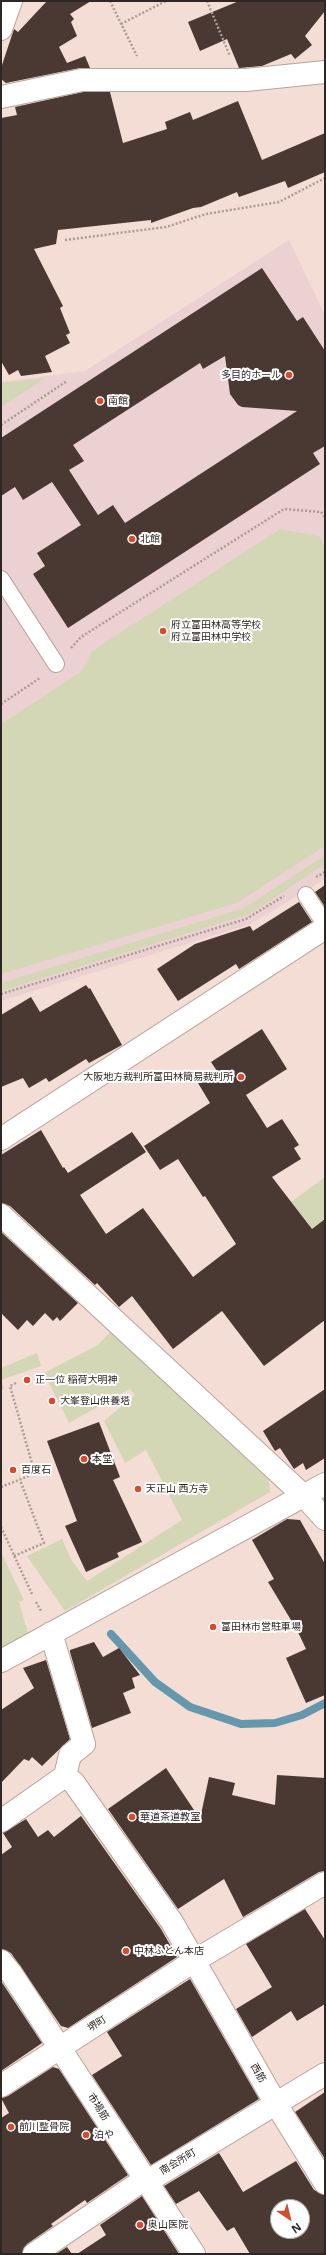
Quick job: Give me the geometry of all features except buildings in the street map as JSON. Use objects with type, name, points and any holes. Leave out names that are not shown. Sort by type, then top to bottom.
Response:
[{"type":"street","points":[[1,29],[11,1]]},
{"type":"street","points":[[1,97],[82,80],[240,80],[325,72]]},
{"type":"street","points":[[1,1139],[325,928]]},
{"type":"street","points":[[1,1215],[304,1496],[325,1519]]},
{"type":"street","points":[[1,1661],[325,1484]]},
{"type":"street","points":[[1,1821],[65,1776],[70,1755],[84,1744],[51,1633]]},
{"type":"street","name":"西筋","points":[[65,1776],[74,1782],[172,1922],[276,2104],[325,2183]]},
{"type":"street","name":"堺町","points":[[1,2086],[194,1962],[324,1884]]},
{"type":"street","name":"市場筋","points":[[1,1961],[60,2048],[194,2254]]},
{"type":"street","name":"南会所町","points":[[34,2254],[146,2180],[325,2074]]},
{"type":"lane","points":[[1,579],[56,664]]},
{"type":"lane","points":[[306,895],[325,924]]},
{"type":"path","points":[[110,1],[149,80]]},
{"type":"path","points":[[121,24],[166,1]]},
{"type":"path","points":[[207,1],[240,80]]},
{"type":"path","points":[[65,240],[166,227],[206,214],[278,202],[325,178]]},
{"type":"path","points":[[1,425],[67,381]]},
{"type":"path","points":[[1,704],[35,683],[56,664],[81,637],[284,509],[321,512],[325,517]]},
{"type":"path","points":[[1,994],[246,919],[300,887],[306,895]]},
{"type":"path","points":[[16,1383],[10,1386],[35,1474]]},
{"type":"path","points":[[1,1487],[51,1467]]},
{"type":"path","points":[[14,1556],[44,1543],[20,1480]]},
{"type":"path","points":[[1,1527],[32,1594]]},
{"type":"shaded area","name":"府立富田林高等学校 府立富田林中学校","points":[[289,240],[325,315],[325,879],[251,924],[1,1001],[1,382],[85,371]]},
{"type":"green space","points":[[46,378],[1,407],[1,383]]},
{"type":"green space","points":[[280,529],[319,536],[325,546],[325,846],[237,903],[1,974],[1,724],[82,671],[92,651]]},
{"type":"green space","points":[[325,855],[325,864],[250,914],[1,991],[1,983],[244,908]]},
{"type":"green space","points":[[325,1177],[325,1224],[322,1221],[312,1229],[291,1202]]},
{"type":"green space","points":[[110,1332],[269,1480],[270,1492],[65,1611],[27,1556],[62,1539],[72,1561],[87,1581],[182,1520],[146,1450],[125,1463],[104,1421],[135,1395],[130,1389],[69,1423],[44,1373],[98,1345]]},
{"type":"green space","points":[[37,1353],[41,1366],[1,1380],[1,1368]]},
{"type":"green space","points":[[1,1380],[4,1389],[1,1390]]},
{"type":"green space","points":[[1,1552],[24,1600],[19,1602],[28,1633],[1,1648]]},
{"type":"waterway","points":[[111,1634],[155,1682],[190,1707],[241,1724],[275,1723],[302,1715],[325,1703]]},
{"type":"place","name":"多目的ホール","points":[[289,375]]},
{"type":"place","name":"南館","points":[[100,401]]},
{"type":"place","name":"北館","points":[[132,539]]},
{"type":"place","name":"府立富田林高等学校 府立富田林中学校","points":[[163,631]]},
{"type":"place","name":"大阪地方裁判所富田林簡易裁判所","points":[[241,1077]]},
{"type":"place","name":"正一位 稲荷大明神","points":[[27,1380]]},
{"type":"place","name":"大峯登山供養塔","points":[[52,1401]]},
{"type":"place","name":"本堂","points":[[84,1459]]},
{"type":"place","name":"百度石","points":[[13,1470]]},
{"type":"place","name":"天正山 西方寺","points":[[138,1489]]},
{"type":"place","name":"富田林市営駐車場","points":[[213,1627]]},
{"type":"place","name":"華道茶道教室","points":[[132,1817]]},
{"type":"place","name":"中林ふとん本店","points":[[126,1951]]},
{"type":"place","name":"前川整骨院","points":[[11,2127]]},
{"type":"place","name":"泊や","points":[[86,2135]]},
{"type":"place","name":"奥山医院","points":[[140,2225]]}]
